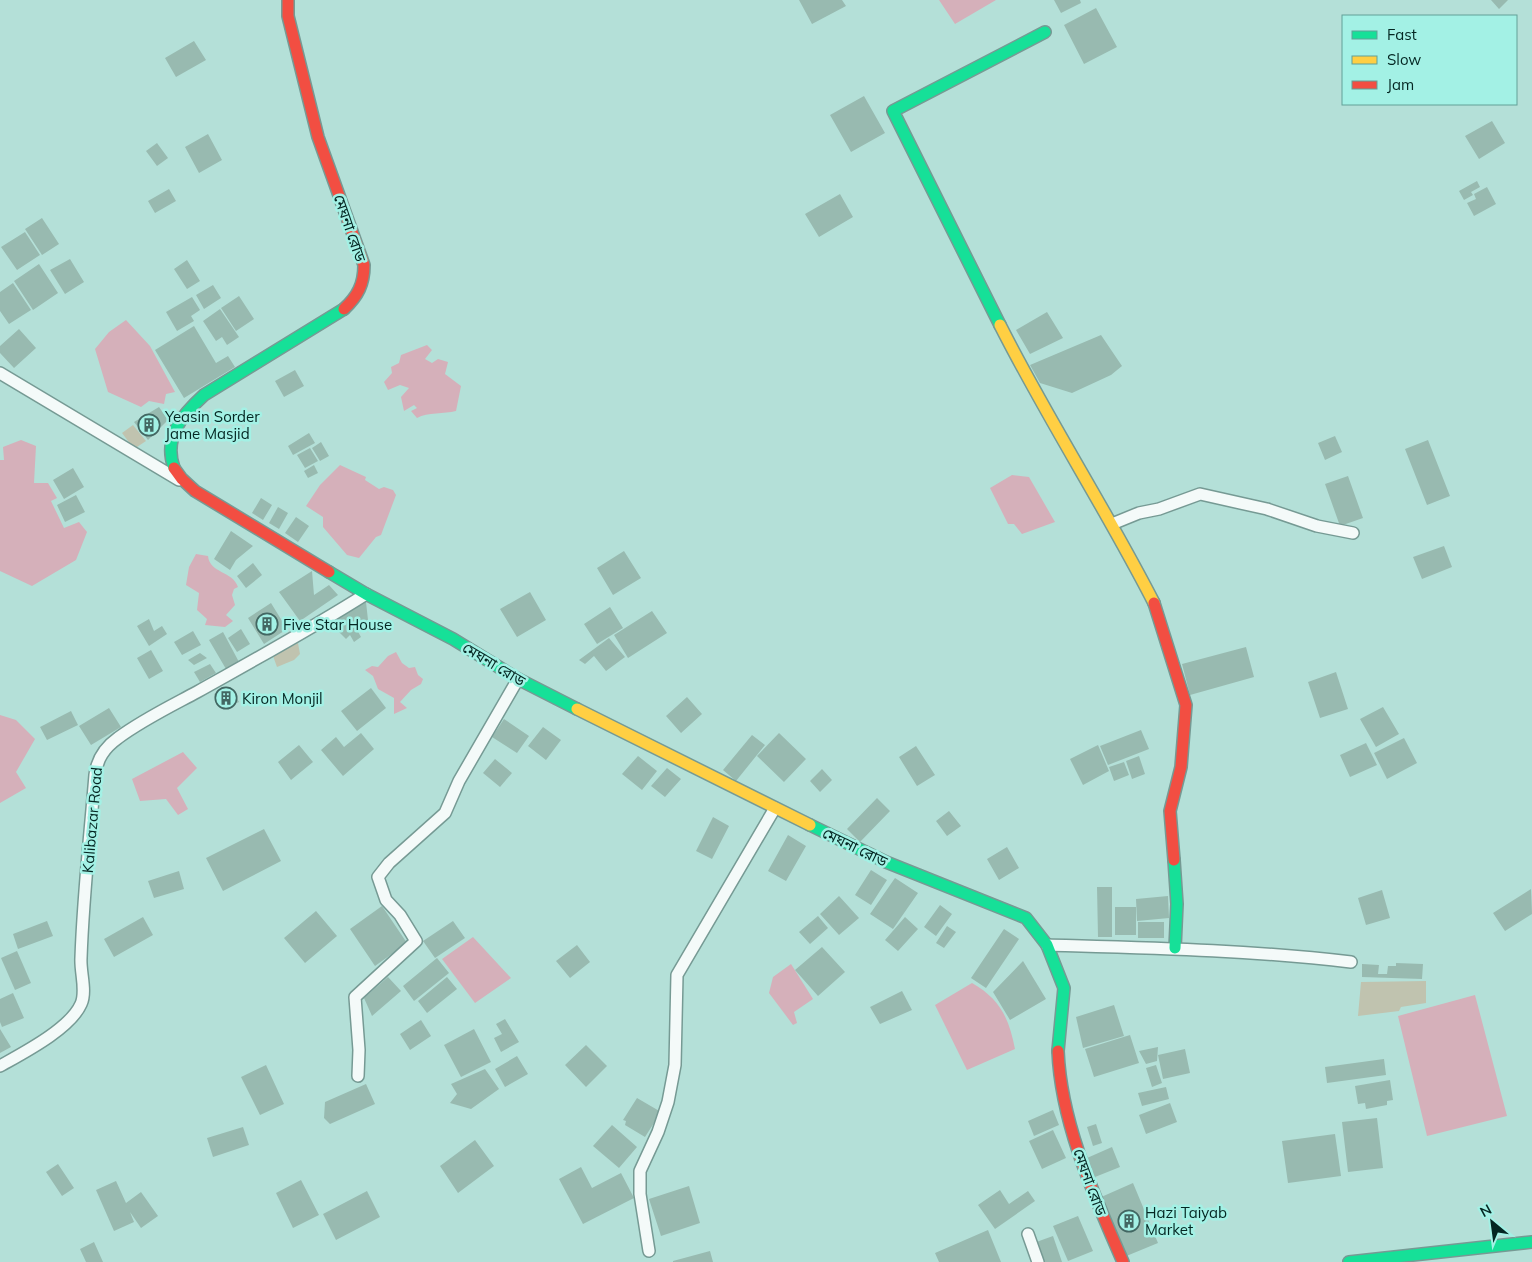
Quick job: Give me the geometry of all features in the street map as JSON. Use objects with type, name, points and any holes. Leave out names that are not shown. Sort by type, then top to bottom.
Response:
[{"type":"main road","name":"মেঘনা রোড","points":[[288,0],[288,16],[318,137],[364,265],[365,278],[363,288],[354,301],[339,313],[204,395],[186,411],[173,430],[169,443],[170,457],[174,469],[183,482],[366,594],[453,639],[518,679],[886,862],[1026,918],[1047,945],[1058,966],[1064,988],[1064,1006],[1058,1046],[1059,1074],[1064,1102],[1074,1137],[1102,1213],[1123,1262]]},
{"type":"main road","points":[[1045,32],[894,111],[1010,344],[1085,481],[1112,524],[1155,606],[1186,705],[1181,767],[1170,811],[1177,904],[1175,948]]},
{"type":"main road","points":[[1349,1262],[1532,1242]]},
{"type":"street","points":[[0,373],[183,482]]},
{"type":"street","points":[[1112,524],[1138,513],[1159,509],[1200,494],[1245,503],[1317,526],[1353,532]]},
{"type":"street","name":"Kalibazar Road","points":[[0,1066],[34,1046],[58,1028],[74,1015],[82,1003],[81,960],[97,760],[117,738],[146,720],[310,629],[366,594]]},
{"type":"street","points":[[358,1076],[359,1050],[355,997],[416,941],[400,915],[386,900],[378,877],[389,863],[445,813],[459,781],[518,679]]},
{"type":"street","points":[[649,1250],[640,1194],[640,1172],[668,1102],[675,1065],[677,975],[775,808]]},
{"type":"street","points":[[1047,945],[1175,948],[1302,956],[1351,962]]},
{"type":"street","points":[[1028,1234],[1038,1262]]},
{"type":"green space","points":[[133,425],[146,441],[134,449],[122,433]]},
{"type":"green space","points":[[298,643],[300,654],[294,660],[277,667],[273,656]]},
{"type":"green space","points":[[1426,981],[1426,1003],[1401,1007],[1399,1011],[1358,1016],[1361,982]]},
{"type":"shaded area","points":[[939,0],[996,0],[955,24]]},
{"type":"shaded area","points":[[126,320],[150,346],[175,392],[166,394],[164,404],[149,401],[141,407],[108,392],[95,349],[109,332]]},
{"type":"shaded area","points":[[427,345],[432,350],[425,359],[432,363],[438,359],[448,362],[445,374],[461,386],[456,411],[417,418],[411,411],[417,408],[414,405],[404,411],[401,397],[409,388],[400,385],[388,390],[384,382],[392,373],[391,367],[399,363],[401,355]]},
{"type":"shaded area","points":[[21,440],[36,446],[34,483],[48,483],[57,498],[51,501],[64,528],[79,522],[87,532],[76,560],[32,586],[0,571],[0,460],[4,460],[3,447]]},
{"type":"shaded area","points":[[340,465],[366,477],[365,480],[379,489],[384,487],[393,490],[396,495],[381,535],[376,537],[359,558],[347,555],[323,527],[323,517],[306,506],[320,485]]},
{"type":"shaded area","points":[[1012,475],[1029,477],[1055,522],[1022,534],[1014,524],[1008,524],[990,488]]},
{"type":"shaded area","points":[[196,554],[208,556],[213,566],[231,578],[238,587],[234,589],[232,595],[235,605],[226,615],[233,621],[225,627],[205,625],[207,619],[197,610],[199,593],[186,585],[189,567]]},
{"type":"shaded area","points":[[396,652],[402,663],[409,668],[415,667],[418,675],[423,679],[421,684],[411,690],[400,702],[407,708],[394,714],[394,698],[378,689],[373,676],[365,670],[372,666],[378,667],[388,656]]},
{"type":"shaded area","points":[[0,715],[16,720],[35,739],[16,772],[26,788],[0,803]]},
{"type":"shaded area","points":[[183,752],[197,768],[177,788],[188,809],[178,815],[166,799],[140,801],[132,779]]},
{"type":"shaded area","points":[[473,937],[511,978],[475,1003],[442,959]]},
{"type":"shaded area","points":[[791,964],[813,999],[794,1012],[797,1023],[793,1025],[769,993],[773,977]]},
{"type":"shaded area","points":[[972,983],[990,996],[1002,1010],[1010,1028],[1015,1049],[967,1070],[935,1005]]},
{"type":"shaded area","points":[[1475,995],[1507,1116],[1427,1136],[1398,1016]]},
{"type":"building","points":[[799,0],[842,0],[846,6],[812,24]]},
{"type":"building","points":[[1054,0],[1080,0],[1081,3],[1061,13]]},
{"type":"building","points":[[1491,0],[1508,0],[1499,9]]},
{"type":"building","points":[[1096,8],[1117,47],[1084,64],[1064,25]]},
{"type":"building","points":[[194,41],[206,60],[176,77],[165,58]]},
{"type":"building","points":[[864,96],[885,133],[851,152],[830,115]]},
{"type":"building","points":[[1492,121],[1505,143],[1479,159],[1465,136]]},
{"type":"building","points":[[208,134],[222,160],[199,173],[185,147]]},
{"type":"building","points":[[157,143],[168,158],[157,166],[146,151]]},
{"type":"building","points":[[1477,181],[1480,187],[1471,192],[1473,195],[1464,200],[1459,191]]},
{"type":"building","points":[[1487,187],[1496,204],[1474,216],[1467,203],[1476,199],[1474,194]]},
{"type":"building","points":[[169,189],[176,201],[155,213],[148,201]]},
{"type":"building","points":[[840,194],[853,217],[819,237],[805,214]]},
{"type":"building","points":[[42,218],[59,244],[42,255],[25,229]]},
{"type":"building","points":[[25,232],[40,255],[17,270],[1,247]]},
{"type":"building","points":[[70,259],[84,282],[65,294],[50,270]]},
{"type":"building","points":[[187,260],[200,281],[187,289],[174,269]]},
{"type":"building","points":[[39,264],[58,293],[33,310],[14,281]]},
{"type":"building","points":[[13,283],[31,310],[9,324],[0,311],[0,292]]},
{"type":"building","points":[[213,285],[221,298],[204,309],[196,295]]},
{"type":"building","points":[[239,296],[254,319],[236,331],[221,308]]},
{"type":"building","points":[[192,297],[200,310],[191,316],[194,321],[177,331],[166,312]]},
{"type":"building","points":[[220,309],[239,337],[227,345],[222,337],[216,341],[203,321]]},
{"type":"building","points":[[1047,312],[1063,338],[1030,354],[1016,330]]},
{"type":"building","points":[[194,326],[216,363],[228,356],[235,367],[184,398],[155,350]]},
{"type":"building","points":[[19,329],[36,348],[14,368],[0,353],[0,346]]},
{"type":"building","points":[[1101,335],[1122,366],[1111,375],[1072,393],[1040,383],[1030,365]]},
{"type":"building","points":[[295,370],[304,386],[284,397],[275,381]]},
{"type":"building","name":"Yeasin Sorder Jame Masjid","points":[[159,407],[168,420],[148,440],[134,422]]},
{"type":"building","points":[[309,433],[315,443],[293,455],[288,446]]},
{"type":"building","points":[[1335,436],[1342,452],[1325,460],[1318,443]]},
{"type":"building","points":[[1428,440],[1450,496],[1427,505],[1405,449]]},
{"type":"building","points":[[321,442],[329,456],[320,461],[312,448]]},
{"type":"building","points":[[310,448],[318,461],[305,468],[297,455]]},
{"type":"building","points":[[314,465],[318,473],[308,478],[304,471]]},
{"type":"building","points":[[73,468],[84,487],[64,499],[53,480]]},
{"type":"building","points":[[1348,476],[1363,518],[1340,526],[1325,484]]},
{"type":"building","points":[[76,495],[85,512],[65,522],[57,505]]},
{"type":"building","points":[[261,498],[272,505],[263,520],[252,513]]},
{"type":"building","points":[[278,507],[288,513],[279,529],[269,523]]},
{"type":"building","points":[[296,517],[309,526],[298,542],[285,533]]},
{"type":"building","points":[[231,531],[253,546],[236,560],[230,570],[214,559]]},
{"type":"building","points":[[1444,546],[1452,567],[1422,579],[1413,557]]},
{"type":"building","points":[[624,551],[641,578],[613,595],[597,568]]},
{"type":"building","points":[[253,563],[262,575],[246,588],[237,576]]},
{"type":"building","points":[[312,571],[314,595],[329,585],[338,595],[300,621],[279,592]]},
{"type":"building","points":[[530,592],[546,620],[517,637],[500,609]]},
{"type":"building","points":[[366,602],[368,620],[356,628],[361,637],[354,642],[350,635],[346,639],[330,623]]},
{"type":"building","name":"Five Star House","points":[[271,603],[287,629],[264,644],[248,618]]},
{"type":"building","points":[[610,607],[623,628],[597,644],[584,624]]},
{"type":"building","points":[[652,611],[667,633],[628,658],[614,635]]},
{"type":"building","points":[[149,619],[154,631],[162,626],[167,634],[149,646],[137,626]]},
{"type":"building","points":[[241,629],[250,644],[237,652],[228,638]]},
{"type":"building","points":[[193,631],[201,645],[182,655],[174,642]]},
{"type":"building","points":[[223,632],[239,662],[226,669],[209,640]]},
{"type":"building","points":[[609,638],[625,657],[606,671],[594,656],[585,664],[579,660]]},
{"type":"building","points":[[1246,647],[1254,677],[1190,695],[1182,664]]},
{"type":"building","points":[[151,650],[163,671],[149,679],[137,658]]},
{"type":"building","points":[[200,653],[207,658],[194,665],[188,660]]},
{"type":"building","points":[[210,664],[216,673],[200,682],[194,672]]},
{"type":"building","points":[[1336,672],[1348,709],[1320,718],[1308,682]]},
{"type":"building","name":"Kiron Monjil","points":[[230,687],[239,702],[223,709],[214,694]]},
{"type":"building","points":[[371,688],[386,708],[357,731],[341,711]]},
{"type":"building","points":[[687,697],[702,714],[681,733],[666,716]]},
{"type":"building","points":[[1383,707],[1399,734],[1376,747],[1360,719]]},
{"type":"building","points":[[109,708],[121,727],[91,745],[79,726]]},
{"type":"building","points":[[71,711],[78,725],[47,740],[40,727]]},
{"type":"building","points":[[504,719],[529,736],[517,753],[492,737]]},
{"type":"building","points":[[543,727],[561,740],[546,760],[528,746]]},
{"type":"building","points":[[1141,730],[1149,749],[1108,765],[1100,746]]},
{"type":"building","points":[[361,733],[374,749],[343,776],[321,750],[336,737],[344,747]]},
{"type":"building","points":[[779,733],[806,759],[784,782],[757,756]]},
{"type":"building","points":[[752,735],[765,745],[736,781],[723,770]]},
{"type":"building","points":[[1404,738],[1417,763],[1387,779],[1374,753]]},
{"type":"building","points":[[1366,743],[1377,765],[1350,777],[1340,755]]},
{"type":"building","points":[[299,745],[313,762],[291,780],[278,762]]},
{"type":"building","points":[[1098,745],[1109,771],[1083,785],[1070,759]]},
{"type":"building","points":[[916,746],[935,775],[917,786],[899,757]]},
{"type":"building","points":[[638,756],[657,771],[642,790],[622,774]]},
{"type":"building","points":[[1139,756],[1145,774],[1132,779],[1126,761]]},
{"type":"building","points":[[495,759],[512,773],[500,787],[483,773]]},
{"type":"building","points":[[1124,762],[1129,775],[1114,781],[1109,767]]},
{"type":"building","points":[[667,768],[681,779],[665,797],[651,786]]},
{"type":"building","points":[[822,769],[832,780],[820,792],[810,781]]},
{"type":"building","points":[[877,798],[890,811],[860,842],[847,829]]},
{"type":"building","points":[[949,811],[961,826],[947,836],[936,821]]},
{"type":"building","points":[[713,817],[729,826],[712,859],[696,851]]},
{"type":"building","points":[[264,829],[281,861],[223,891],[206,858]]},
{"type":"building","points":[[788,835],[806,846],[786,881],[768,871]]},
{"type":"building","points":[[1007,847],[1019,868],[999,880],[987,859]]},
{"type":"building","points":[[871,870],[887,880],[871,905],[855,895]]},
{"type":"building","points":[[179,871],[184,889],[154,898],[148,881]]},
{"type":"building","points":[[895,878],[918,893],[893,929],[870,914]]},
{"type":"building","points":[[1097,887],[1112,887],[1112,937],[1098,937]]},
{"type":"building","points":[[1531,889],[1532,914],[1505,931],[1493,913]]},
{"type":"building","points":[[1382,890],[1390,918],[1366,925],[1358,898]]},
{"type":"building","points":[[839,896],[859,918],[839,935],[820,914]]},
{"type":"building","points":[[1168,896],[1169,918],[1137,921],[1136,899]]},
{"type":"building","points":[[940,905],[952,914],[936,936],[924,927]]},
{"type":"building","points":[[382,906],[407,943],[375,966],[350,929]]},
{"type":"building","points":[[1115,907],[1136,907],[1136,935],[1115,935]]},
{"type":"building","points":[[316,911],[337,936],[305,963],[284,938]]},
{"type":"building","points":[[818,916],[828,928],[810,944],[799,932]]},
{"type":"building","points":[[143,917],[153,935],[114,957],[104,939]]},
{"type":"building","points":[[905,917],[918,929],[898,951],[885,940]]},
{"type":"building","points":[[47,921],[53,936],[18,949],[13,934]]},
{"type":"building","points":[[453,921],[465,938],[435,958],[423,941]]},
{"type":"building","points":[[1138,922],[1164,922],[1164,938],[1138,938]]},
{"type":"building","points":[[947,926],[956,932],[944,948],[936,943]]},
{"type":"building","points":[[1004,929],[1019,939],[986,988],[971,978]]},
{"type":"building","points":[[577,945],[590,962],[570,978],[556,961]]},
{"type":"building","points":[[822,947],[845,972],[818,996],[795,970]]},
{"type":"building","points":[[17,951],[31,983],[15,990],[1,958]]},
{"type":"building","points":[[437,958],[449,973],[414,1001],[403,986]]},
{"type":"building","points":[[1023,961],[1046,999],[1010,1020],[993,992]]},
{"type":"building","points":[[1396,963],[1423,964],[1422,979],[1362,977],[1362,964],[1379,965],[1378,974],[1387,974],[1388,966],[1396,966]]},
{"type":"building","points":[[388,977],[401,991],[372,1016],[364,998]]},
{"type":"building","points":[[447,977],[457,989],[427,1013],[418,1001]]},
{"type":"building","points":[[902,991],[912,1010],[880,1024],[870,1007]]},
{"type":"building","points":[[13,993],[24,1018],[2,1027],[0,1022],[0,999]]},
{"type":"building","points":[[1114,1005],[1124,1036],[1083,1048],[1076,1017]]},
{"type":"building","points":[[505,1019],[519,1042],[501,1052],[494,1038],[502,1034],[496,1024]]},
{"type":"building","points":[[421,1020],[431,1036],[410,1050],[400,1034]]},
{"type":"building","points":[[0,1029],[11,1047],[0,1053]]},
{"type":"building","points":[[474,1029],[491,1062],[461,1077],[444,1045]]},
{"type":"building","points":[[1130,1035],[1139,1063],[1094,1077],[1085,1049]]},
{"type":"building","points":[[586,1045],[607,1066],[586,1087],[565,1065]]},
{"type":"building","points":[[1158,1047],[1157,1061],[1146,1064],[1139,1051]]},
{"type":"building","points":[[1185,1049],[1190,1073],[1163,1079],[1158,1055]]},
{"type":"building","points":[[517,1056],[528,1074],[505,1087],[495,1069]]},
{"type":"building","points":[[1384,1059],[1386,1075],[1327,1083],[1325,1067]]},
{"type":"building","points":[[266,1065],[284,1104],[260,1115],[241,1077]]},
{"type":"building","points":[[1156,1065],[1162,1083],[1152,1087],[1146,1068]]},
{"type":"building","points":[[485,1069],[499,1089],[471,1109],[450,1103],[457,1094],[451,1084]]},
{"type":"building","points":[[1390,1080],[1393,1100],[1387,1101],[1387,1105],[1366,1109],[1365,1103],[1358,1104],[1355,1086]]},
{"type":"building","points":[[366,1084],[375,1104],[330,1124],[324,1118],[325,1102]]},
{"type":"building","points":[[1166,1087],[1169,1099],[1142,1106],[1138,1093]]},
{"type":"building","points":[[637,1098],[661,1112],[645,1137],[625,1125],[626,1121],[623,1120]]},
{"type":"building","points":[[1170,1103],[1177,1122],[1146,1134],[1139,1115]]},
{"type":"building","points":[[1053,1110],[1059,1125],[1034,1136],[1028,1121]]},
{"type":"building","points":[[1377,1118],[1383,1168],[1348,1172],[1342,1122]]},
{"type":"building","points":[[1096,1124],[1102,1143],[1093,1146],[1087,1127]]},
{"type":"building","points":[[612,1125],[637,1147],[619,1168],[593,1146]]},
{"type":"building","points":[[243,1127],[249,1145],[213,1157],[207,1138]]},
{"type":"building","points":[[1053,1130],[1066,1158],[1042,1169],[1029,1141]]},
{"type":"building","points":[[1335,1134],[1341,1176],[1288,1183],[1282,1141]]},
{"type":"building","points":[[475,1140],[494,1166],[458,1193],[440,1166]]},
{"type":"building","points":[[1112,1147],[1120,1167],[1095,1177],[1087,1158]]},
{"type":"building","points":[[58,1164],[74,1188],[62,1196],[46,1172]]},
{"type":"building","points":[[581,1167],[592,1188],[621,1173],[634,1198],[583,1224],[559,1179]]},
{"type":"building","points":[[301,1180],[319,1215],[293,1228],[276,1193]]},
{"type":"building","points":[[116,1181],[126,1203],[141,1192],[158,1216],[141,1228],[130,1212],[134,1222],[114,1231],[96,1190]]},
{"type":"building","name":"Hazi Taiyab Market","points":[[1133,1183],[1158,1243],[1124,1257],[1099,1198]]},
{"type":"building","points":[[689,1186],[700,1223],[661,1236],[649,1199]]},
{"type":"building","points":[[1000,1190],[1009,1204],[1028,1191],[1035,1201],[995,1229],[978,1205]]},
{"type":"building","points":[[367,1191],[380,1217],[336,1240],[323,1214]]},
{"type":"building","points":[[1078,1216],[1093,1251],[1068,1261],[1053,1226]]},
{"type":"building","points":[[988,1230],[1001,1262],[939,1262],[935,1253]]},
{"type":"building","points":[[1053,1236],[1062,1262],[1034,1262],[1028,1245]]},
{"type":"building","points":[[94,1242],[103,1262],[86,1262],[80,1249]]},
{"type":"building","points":[[710,1251],[713,1262],[673,1262],[673,1261]]},
{"type":"traffic: fast","points":[[1000,325],[893,111],[1045,32]]},
{"type":"traffic: fast","points":[[174,468],[171,446],[177,427],[188,410],[204,395],[344,309]]},
{"type":"traffic: fast","points":[[329,572],[366,594],[453,639],[518,679],[577,709]]},
{"type":"traffic: fast","points":[[810,825],[886,862],[1026,918],[1047,945],[1064,988],[1058,1051]]},
{"type":"traffic: fast","points":[[1174,860],[1177,904],[1175,948]]},
{"type":"traffic: fast","points":[[1349,1262],[1532,1242]]},
{"type":"traffic: slow","points":[[1000,325],[1154,603]]},
{"type":"traffic: slow","points":[[577,709],[810,825]]},
{"type":"traffic: jam","points":[[288,0],[288,16],[318,137],[364,265],[363,278],[359,289],[344,309]]},
{"type":"traffic: jam","points":[[174,468],[182,479],[195,491],[329,572]]},
{"type":"traffic: jam","points":[[1154,603],[1186,705],[1181,767],[1170,811],[1174,860]]},
{"type":"traffic: jam","points":[[1058,1051],[1060,1078],[1072,1132],[1090,1185],[1123,1262]]},
{"type":"place","name":"Yeasin Sorder Jame Masjid","points":[[149,425]]},
{"type":"place","name":"Five Star House","points":[[267,624]]},
{"type":"place","name":"Kiron Monjil","points":[[226,698]]},
{"type":"place","name":"Hazi Taiyab Market","points":[[1129,1221]]}]
